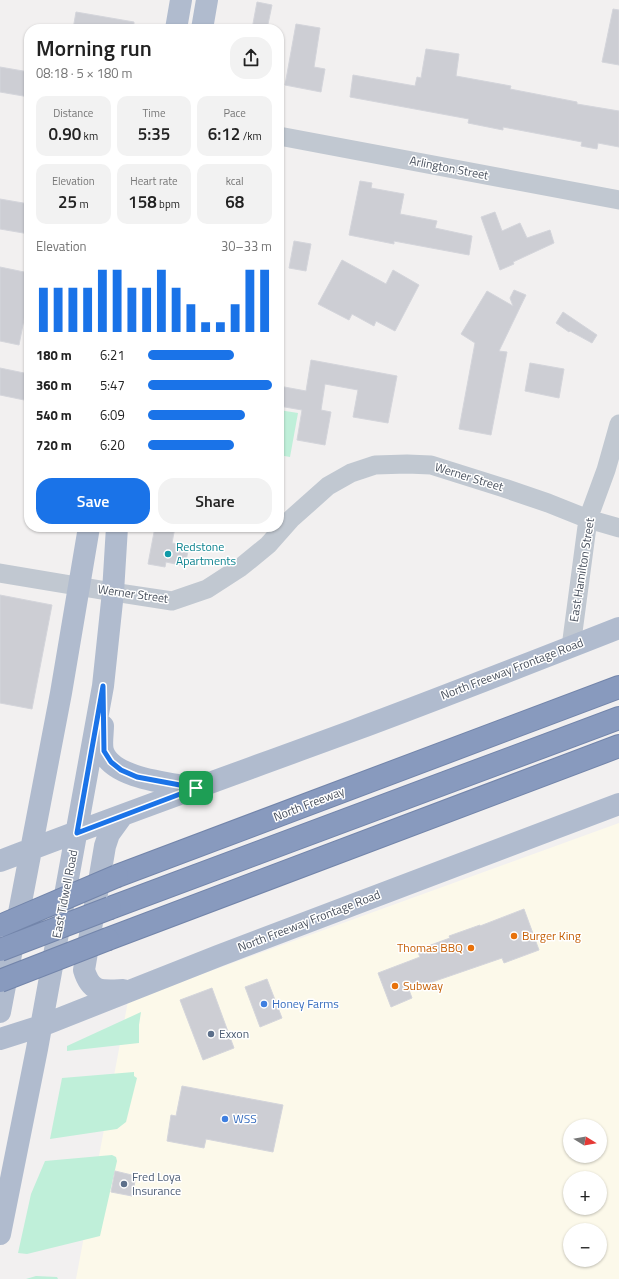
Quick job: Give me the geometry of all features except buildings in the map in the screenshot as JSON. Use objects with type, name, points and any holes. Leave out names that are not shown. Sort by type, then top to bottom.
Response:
[{"type":"highway","points":[[539,717],[619,679]]},
{"type":"highway","name":"North Freeway","points":[[0,926],[117,876],[619,687]]},
{"type":"highway","points":[[0,950],[619,718]]},
{"type":"highway","points":[[0,981],[618,746]]},
{"type":"main road","points":[[177,24],[181,0]]},
{"type":"main road","points":[[203,24],[207,0]]},
{"type":"main road","points":[[0,1012],[61,693],[88,532]]},
{"type":"main road","name":"East Tidwell Road","points":[[1,1223],[41,1026],[103,686],[113,592],[117,532]]},
{"type":"main road","name":"North Freeway Frontage Road","points":[[0,861],[31,848],[77,833],[353,730],[619,628]]},
{"type":"main road","points":[[103,686],[104,751],[111,762],[121,770],[137,777],[196,788]]},
{"type":"main road","name":"North Freeway Frontage Road","points":[[0,1039],[41,1026],[131,989],[619,804]]},
{"type":"main road","points":[[122,816],[109,834],[105,846],[84,970],[87,981],[95,989],[103,991],[131,989]]},
{"type":"street","name":"Arlington Street","points":[[284,137],[619,200]]},
{"type":"street","name":"East Hamilton Street","points":[[570,647],[588,519],[606,470],[619,424]]},
{"type":"street","name":"Werner Street","points":[[284,527],[328,486],[351,473],[374,465],[407,464],[430,465],[519,493],[588,519],[619,528]]},
{"type":"street","name":"Werner Street","points":[[0,573],[172,601],[207,589],[241,567],[268,545],[280,532]]},
{"type":"shaded area","points":[[619,823],[619,1279],[76,1279],[128,1001]]},
{"type":"green space","points":[[284,411],[298,413],[290,457],[284,456]]},
{"type":"green space","points":[[141,1012],[139,1043],[67,1051],[67,1046]]},
{"type":"green space","points":[[134,1072],[134,1076],[137,1078],[126,1122],[117,1129],[50,1139],[62,1078]]},
{"type":"green space","points":[[112,1155],[116,1157],[117,1161],[100,1236],[27,1254],[18,1253],[31,1194],[45,1161]]},
{"type":"green space","points":[[36,1276],[57,1277],[58,1279],[26,1279]]},
{"type":"place","name":"Redstone Apartments","points":[[168,554]]},
{"type":"place","name":"Burger King","points":[[514,936]]},
{"type":"place","name":"Thomas BBQ","points":[[471,948]]},
{"type":"place","name":"Subway","points":[[395,986]]},
{"type":"place","name":"Honey Farms","points":[[264,1004]]},
{"type":"place","name":"Exxon","points":[[211,1034]]},
{"type":"place","name":"WSS","points":[[225,1119]]},
{"type":"place","name":"Fred Loya Insurance","points":[[124,1184]]},
{"type":"route","points":[[103,686],[104,751],[111,762],[121,770],[137,777],[196,788],[77,833],[103,686]]}]
